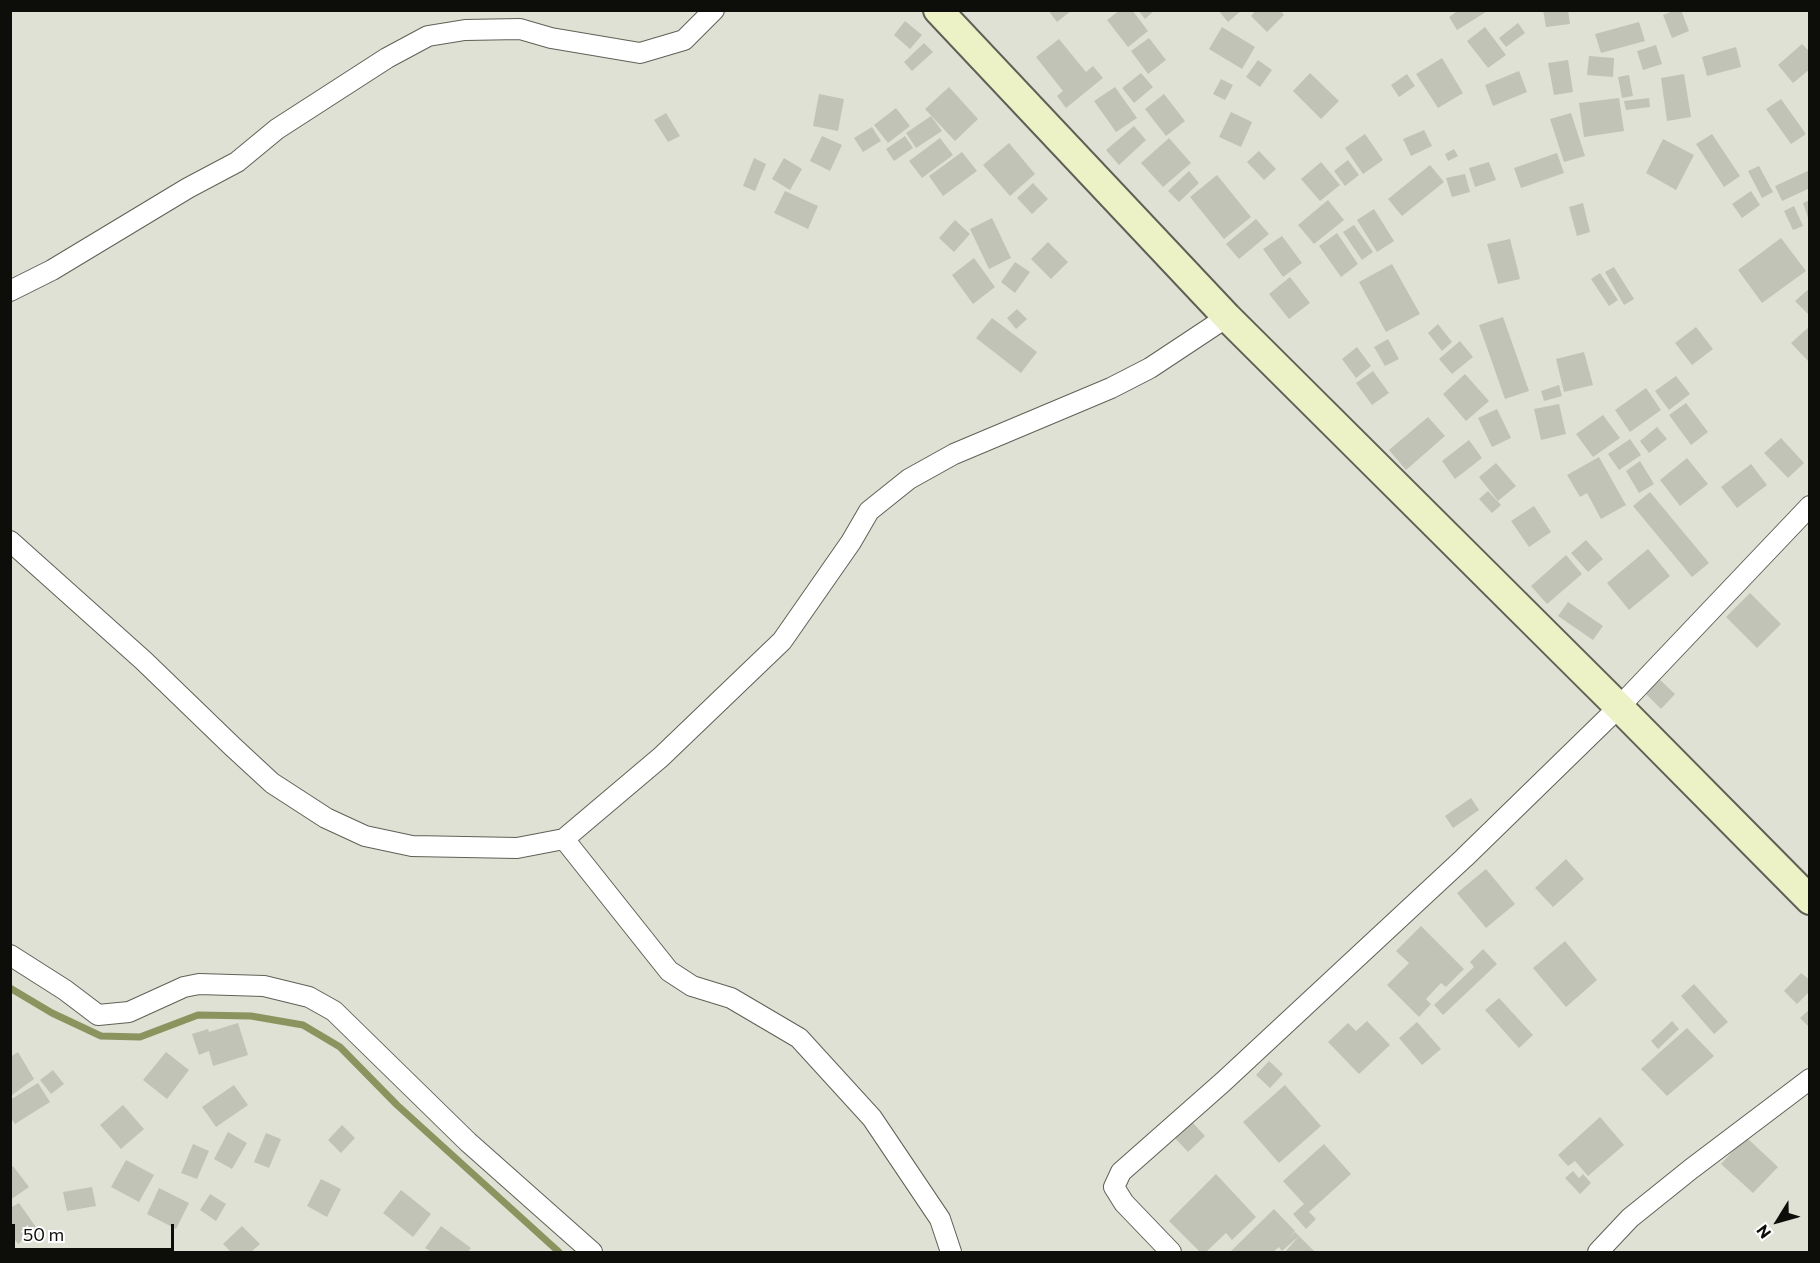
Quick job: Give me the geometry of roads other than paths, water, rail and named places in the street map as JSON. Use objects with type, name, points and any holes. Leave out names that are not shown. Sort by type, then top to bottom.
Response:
[{"type":"main road","points":[[938,10],[1227,317],[1619,707],[1809,900]]},
{"type":"street","points":[[10,291],[52,270],[188,188],[237,162],[277,129],[387,58],[428,36],[465,30],[520,30],[640,54],[684,40],[714,10]]},
{"type":"street","points":[[10,541],[144,661],[272,783],[326,818],[365,836],[412,846],[517,848],[564,838],[661,757],[782,641],[851,542],[869,511],[909,478],[954,454],[1111,388],[1150,368],[1227,317]]},
{"type":"street","points":[[1171,1252],[1124,1203],[1114,1188],[1121,1172],[1223,1082],[1464,858],[1619,707],[1809,506]]},
{"type":"street","points":[[564,838],[669,971],[692,986],[731,999],[799,1038],[872,1118],[940,1219],[951,1252]]},
{"type":"street","points":[[10,955],[65,990],[98,1015],[129,1012],[184,987],[199,984],[264,986],[309,997],[334,1011],[468,1142],[592,1252]]},
{"type":"street","points":[[1598,1252],[1630,1218],[1690,1169],[1809,1079]]},
{"type":"waterway","points":[[10,988],[52,1013],[101,1036],[140,1037],[198,1015],[251,1016],[303,1025],[340,1047],[397,1105],[559,1252]]}]
